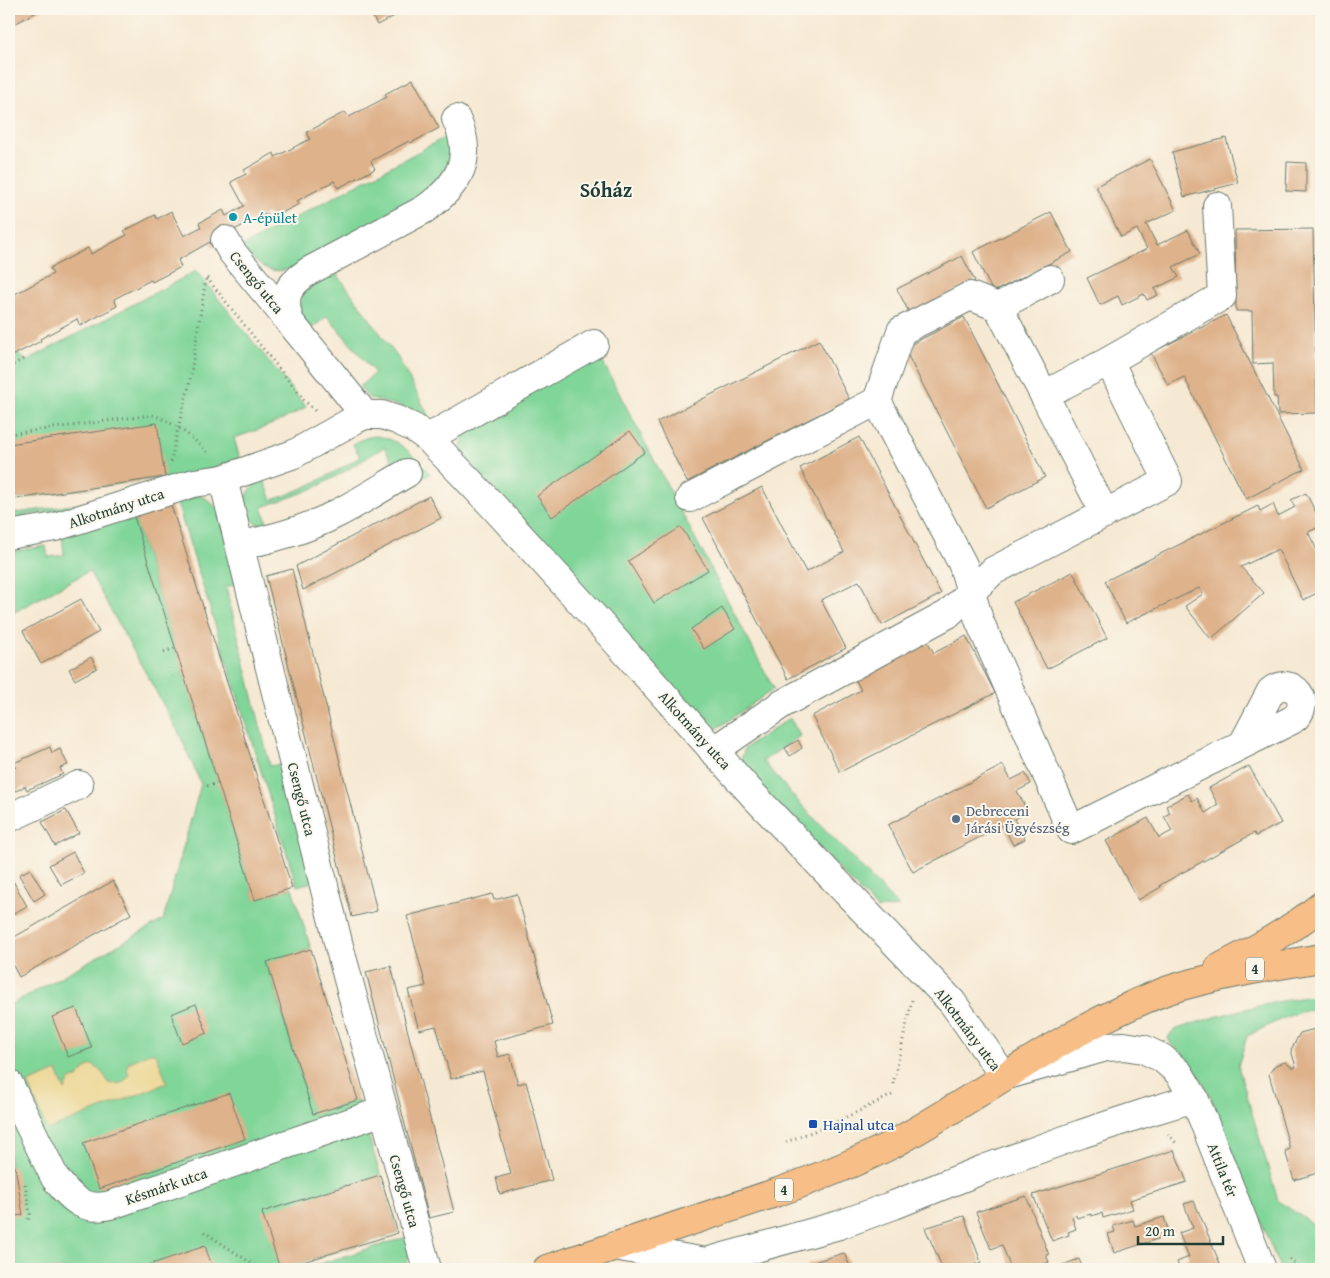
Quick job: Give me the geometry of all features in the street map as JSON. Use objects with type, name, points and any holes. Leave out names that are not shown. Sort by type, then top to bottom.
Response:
[{"type":"main road","points":[[1188,983],[1257,948],[1308,917],[1321,906]]},
{"type":"main road","name":"4","points":[[547,1269],[813,1180],[848,1165],[893,1143],[1086,1028],[1135,1004],[1188,983],[1321,958]]},
{"type":"street","points":[[290,322],[286,312],[288,292],[292,284],[300,277],[309,270],[425,209],[436,201],[450,186],[461,170],[464,158],[465,144],[462,131],[456,119]]},
{"type":"street","points":[[1044,395],[1109,362],[1222,296],[1217,206]]},
{"type":"street","name":"Csengő utca","points":[[225,240],[232,252],[366,416]]},
{"type":"street","points":[[998,307],[1050,278]]},
{"type":"street","points":[[690,498],[877,400],[901,331],[970,296],[998,307],[1105,514]]},
{"type":"street","points":[[428,438],[594,344]]},
{"type":"street","points":[[713,751],[782,704],[948,614],[993,571],[1168,481],[1109,362]]},
{"type":"street","points":[[877,400],[963,565],[979,620],[1071,830],[1243,744]]},
{"type":"street","points":[[223,479],[294,454],[348,423],[366,416]]},
{"type":"street","name":"Alkotmány utca","points":[[366,416],[382,416],[397,420],[414,428],[428,438],[494,507],[761,803],[952,1002],[1004,1076]]},
{"type":"street","points":[[240,546],[282,536],[318,522],[345,509],[407,473]]},
{"type":"street","name":"Csengő utca","points":[[223,479],[334,928],[426,1269]]},
{"type":"street","name":"Alkotmány utca","points":[[9,535],[55,527],[194,483],[223,479]]},
{"type":"street","points":[[9,818],[79,785]]},
{"type":"street","name":"Attila tér","points":[[1004,1076],[1106,1047],[1124,1046],[1143,1049],[1162,1058],[1178,1074],[1194,1098],[1262,1269]]},
{"type":"street","name":"Késmárk utca","points":[[9,1084],[55,1178],[66,1192],[78,1202],[87,1206],[98,1207],[383,1111]]},
{"type":"street","points":[[614,1246],[706,1262],[839,1225],[1081,1134],[1194,1098]]},
{"type":"path","points":[[170,490],[168,479],[189,386],[206,278],[305,401],[317,413]]},
{"type":"path","points":[[9,367],[25,358]]},
{"type":"path","points":[[9,434],[152,415],[160,417],[178,428],[204,449],[214,460],[223,479]]},
{"type":"path","points":[[164,652],[176,648]]},
{"type":"path","points":[[207,786],[218,783]]},
{"type":"path","points":[[893,1084],[912,999]]},
{"type":"path","points":[[786,1142],[832,1124],[892,1095]]},
{"type":"path","points":[[204,1232],[260,1269]]},
{"type":"green space","points":[[453,133],[455,152],[435,190],[294,268],[277,271],[270,270],[259,264],[241,247]]},
{"type":"green space","points":[[332,267],[398,358],[431,420],[426,421],[404,407],[371,399],[366,395],[359,387],[375,373],[327,316],[310,330],[300,314],[302,293]]},
{"type":"green space","points":[[196,271],[306,407],[271,425],[234,438],[240,459],[166,483],[165,477],[9,500],[9,358],[18,353],[26,361]]},
{"type":"green space","points":[[598,353],[774,689],[716,729],[711,728],[464,458],[462,445],[465,432]]},
{"type":"green space","points":[[384,437],[399,444],[430,474],[418,481],[406,459],[395,465],[384,447],[320,485],[262,507],[269,528],[259,525],[252,520],[246,506],[246,498],[249,491],[255,485],[264,480],[272,500],[295,491],[360,457],[353,444],[365,438]]},
{"type":"green space","points":[[200,496],[207,499],[218,509],[238,583],[226,587],[270,766],[283,764],[313,882],[297,886],[175,497]]},
{"type":"green space","points":[[116,499],[95,505],[22,516],[13,526],[9,526],[9,514]]},
{"type":"green space","points":[[170,501],[171,505],[134,517],[255,899],[292,888],[311,949],[267,963],[313,1113],[358,1100],[360,1109],[98,1199],[59,1173],[9,1069],[9,999],[12,1004],[163,920],[201,784],[179,733],[89,571],[9,615],[9,552],[46,546],[48,557],[64,555],[62,534]]},
{"type":"green space","points":[[790,718],[800,736],[763,761],[794,797],[899,907],[877,909],[743,768],[741,759],[745,748]]},
{"type":"green space","points":[[1321,995],[1321,1008],[1292,1015],[1247,1036],[1238,1066],[1278,1201],[1313,1224],[1321,1222],[1321,1269],[1280,1269],[1211,1097],[1196,1070],[1185,1056],[1171,1044],[1168,1038],[1177,1029],[1212,1018],[1266,1004]]},
{"type":"green space","points":[[9,1099],[68,1204],[366,1128],[398,1233],[280,1269],[9,1269]]},
{"type":"green space","points":[[407,1237],[409,1253],[405,1269],[303,1269]]},
{"type":"sand","points":[[149,1053],[154,1053],[157,1056],[167,1083],[47,1130],[28,1083],[57,1071],[65,1090],[70,1080],[79,1077],[87,1067],[92,1065],[102,1072],[108,1083],[120,1083],[129,1075],[128,1063]]},
{"type":"building","points":[[9,9],[42,9],[9,27]]},
{"type":"building","points":[[369,9],[408,9],[377,25]]},
{"type":"building","name":"A-épület","points":[[413,79],[439,128],[371,161],[375,169],[338,188],[334,181],[297,201],[299,204],[270,219],[267,213],[234,230],[236,234],[212,247],[210,242],[178,260],[181,267],[114,299],[117,306],[80,326],[77,319],[12,356],[9,350],[9,295],[14,292],[15,294],[53,274],[50,268],[88,248],[91,254],[127,235],[124,231],[155,215],[157,219],[171,211],[184,236],[201,227],[199,223],[223,210],[226,216],[244,206],[231,182],[246,174],[244,170],[274,153],[275,157],[310,139],[307,132],[345,112],[349,117],[387,97],[385,94]]},
{"type":"building","points":[[1226,138],[1238,183],[1184,197],[1172,152]]},
{"type":"building","points":[[1150,159],[1176,210],[1146,224],[1157,245],[1188,230],[1200,254],[1173,267],[1179,277],[1154,289],[1158,295],[1147,300],[1144,294],[1122,305],[1118,296],[1100,305],[1087,278],[1147,249],[1137,229],[1121,237],[1096,186]]},
{"type":"building","points":[[1287,162],[1306,163],[1306,192],[1286,191]]},
{"type":"building","points":[[1051,212],[1072,252],[993,292],[973,252]]},
{"type":"building","points":[[1313,229],[1317,413],[1278,414],[1277,397],[1274,397],[1273,363],[1253,364],[1252,311],[1236,311],[1235,230]]},
{"type":"building","points":[[962,256],[975,281],[910,314],[897,289]]},
{"type":"building","points":[[1226,315],[1304,469],[1246,499],[1184,377],[1168,385],[1151,353]]},
{"type":"building","points":[[964,317],[1045,477],[986,508],[904,348]]},
{"type":"building","points":[[819,340],[849,399],[687,482],[657,422]]},
{"type":"building","points":[[157,423],[165,477],[9,500],[9,444]]},
{"type":"building","points":[[630,431],[645,452],[552,517],[537,496]]},
{"type":"building","points":[[859,437],[941,594],[882,625],[859,581],[821,600],[846,648],[788,679],[703,518],[762,487],[806,572],[844,552],[800,468]]},
{"type":"building","points":[[1306,493],[1321,523],[1321,526],[1308,532],[1321,558],[1321,591],[1303,600],[1278,549],[1241,567],[1264,593],[1211,639],[1185,606],[1203,594],[1199,588],[1126,623],[1105,581],[1258,506],[1260,511],[1273,504],[1278,516],[1295,507],[1291,500]]},
{"type":"building","points":[[429,496],[441,518],[303,590],[296,566]]},
{"type":"building","points":[[171,505],[292,888],[255,900],[134,517]]},
{"type":"building","points":[[681,527],[708,570],[654,603],[628,561]]},
{"type":"building","points":[[292,569],[377,911],[352,917],[266,576]]},
{"type":"building","points":[[1073,572],[1107,638],[1047,669],[1013,602]]},
{"type":"building","points":[[81,599],[99,632],[41,664],[23,631]]},
{"type":"building","points":[[722,608],[735,629],[704,649],[691,629]]},
{"type":"building","points":[[924,635],[934,653],[966,636],[995,693],[840,772],[812,716],[861,690],[852,673]]},
{"type":"building","points":[[91,657],[97,668],[75,680],[69,669]]},
{"type":"building","points":[[798,740],[802,748],[790,756],[785,748]]},
{"type":"building","points":[[50,747],[52,753],[60,749],[68,765],[60,768],[63,774],[27,790],[25,786],[16,791],[9,788],[9,770],[16,767],[14,763]]},
{"type":"building","points":[[1003,765],[1011,780],[1025,773],[1031,784],[1017,791],[1028,812],[1014,819],[1025,839],[1013,845],[1003,825],[913,872],[888,825]]},
{"type":"building","points":[[1249,766],[1281,823],[1256,836],[1254,833],[1160,885],[1161,887],[1138,900],[1106,841],[1148,818],[1159,838],[1172,831],[1164,816],[1170,813],[1166,806],[1188,794],[1192,801],[1197,798],[1205,813],[1218,805],[1209,788]]},
{"type":"building","points":[[66,810],[79,833],[55,846],[42,822]]},
{"type":"building","points":[[73,852],[84,873],[61,885],[49,865]]},
{"type":"building","points":[[30,869],[45,894],[34,901],[19,875]]},
{"type":"building","points":[[12,879],[27,906],[9,916],[9,881]]},
{"type":"building","points":[[113,881],[131,914],[19,977],[9,958],[9,940]]},
{"type":"building","points":[[492,894],[494,900],[517,894],[553,1025],[494,1041],[498,1057],[510,1054],[518,1084],[526,1082],[552,1180],[500,1194],[496,1178],[511,1174],[483,1071],[451,1079],[436,1026],[419,1030],[408,990],[426,986],[407,916]]},
{"type":"building","points":[[311,949],[358,1100],[313,1114],[267,962]]},
{"type":"building","points":[[391,966],[454,1212],[429,1218],[366,972]]},
{"type":"building","points":[[196,1004],[207,1033],[182,1043],[171,1014]]},
{"type":"building","points":[[76,1008],[92,1048],[68,1057],[52,1017]]},
{"type":"building","points":[[1321,1029],[1321,1172],[1294,1180],[1285,1151],[1290,1149],[1269,1074],[1275,1065],[1285,1062],[1293,1068],[1296,1067],[1291,1050],[1300,1033]]},
{"type":"building","points":[[229,1093],[245,1139],[99,1189],[83,1143]]},
{"type":"building","points":[[1174,1150],[1187,1182],[1130,1200],[1133,1209],[1103,1218],[1102,1213],[1077,1218],[1076,1215],[1072,1217],[1076,1229],[1068,1232],[1069,1235],[1052,1241],[1033,1195]]},
{"type":"building","points":[[15,1166],[23,1215],[9,1217],[9,1167]]},
{"type":"building","points":[[380,1175],[398,1233],[280,1269],[262,1212]]},
{"type":"building","points":[[1026,1196],[1049,1255],[1046,1255],[1049,1262],[1042,1265],[1044,1269],[1011,1269],[1002,1245],[991,1249],[976,1212]]},
{"type":"building","points":[[1194,1201],[1222,1269],[1180,1269],[1177,1262],[1189,1257],[1179,1233],[1193,1228],[1184,1204]]},
{"type":"building","points":[[964,1216],[981,1262],[964,1269],[943,1269],[925,1228]]},
{"type":"building","points":[[1164,1217],[1170,1235],[1114,1253],[1108,1234],[1115,1232],[1113,1226],[1133,1220],[1135,1226]]},
{"type":"building","points":[[205,1246],[213,1269],[137,1269]]},
{"type":"building","points":[[844,1253],[851,1269],[808,1269],[807,1264]]},
{"type":"building","points":[[1079,1259],[1083,1269],[1063,1269],[1062,1265]]},
{"type":"place","name":"A-épület","points":[[233,217]]},
{"type":"place","name":"Debreceni Járási Ügyészség","points":[[956,819]]},
{"type":"place","name":"Hajnal utca","points":[[813,1124]]},
{"type":"district","name":"Sóház","points":[[606,189]]}]
